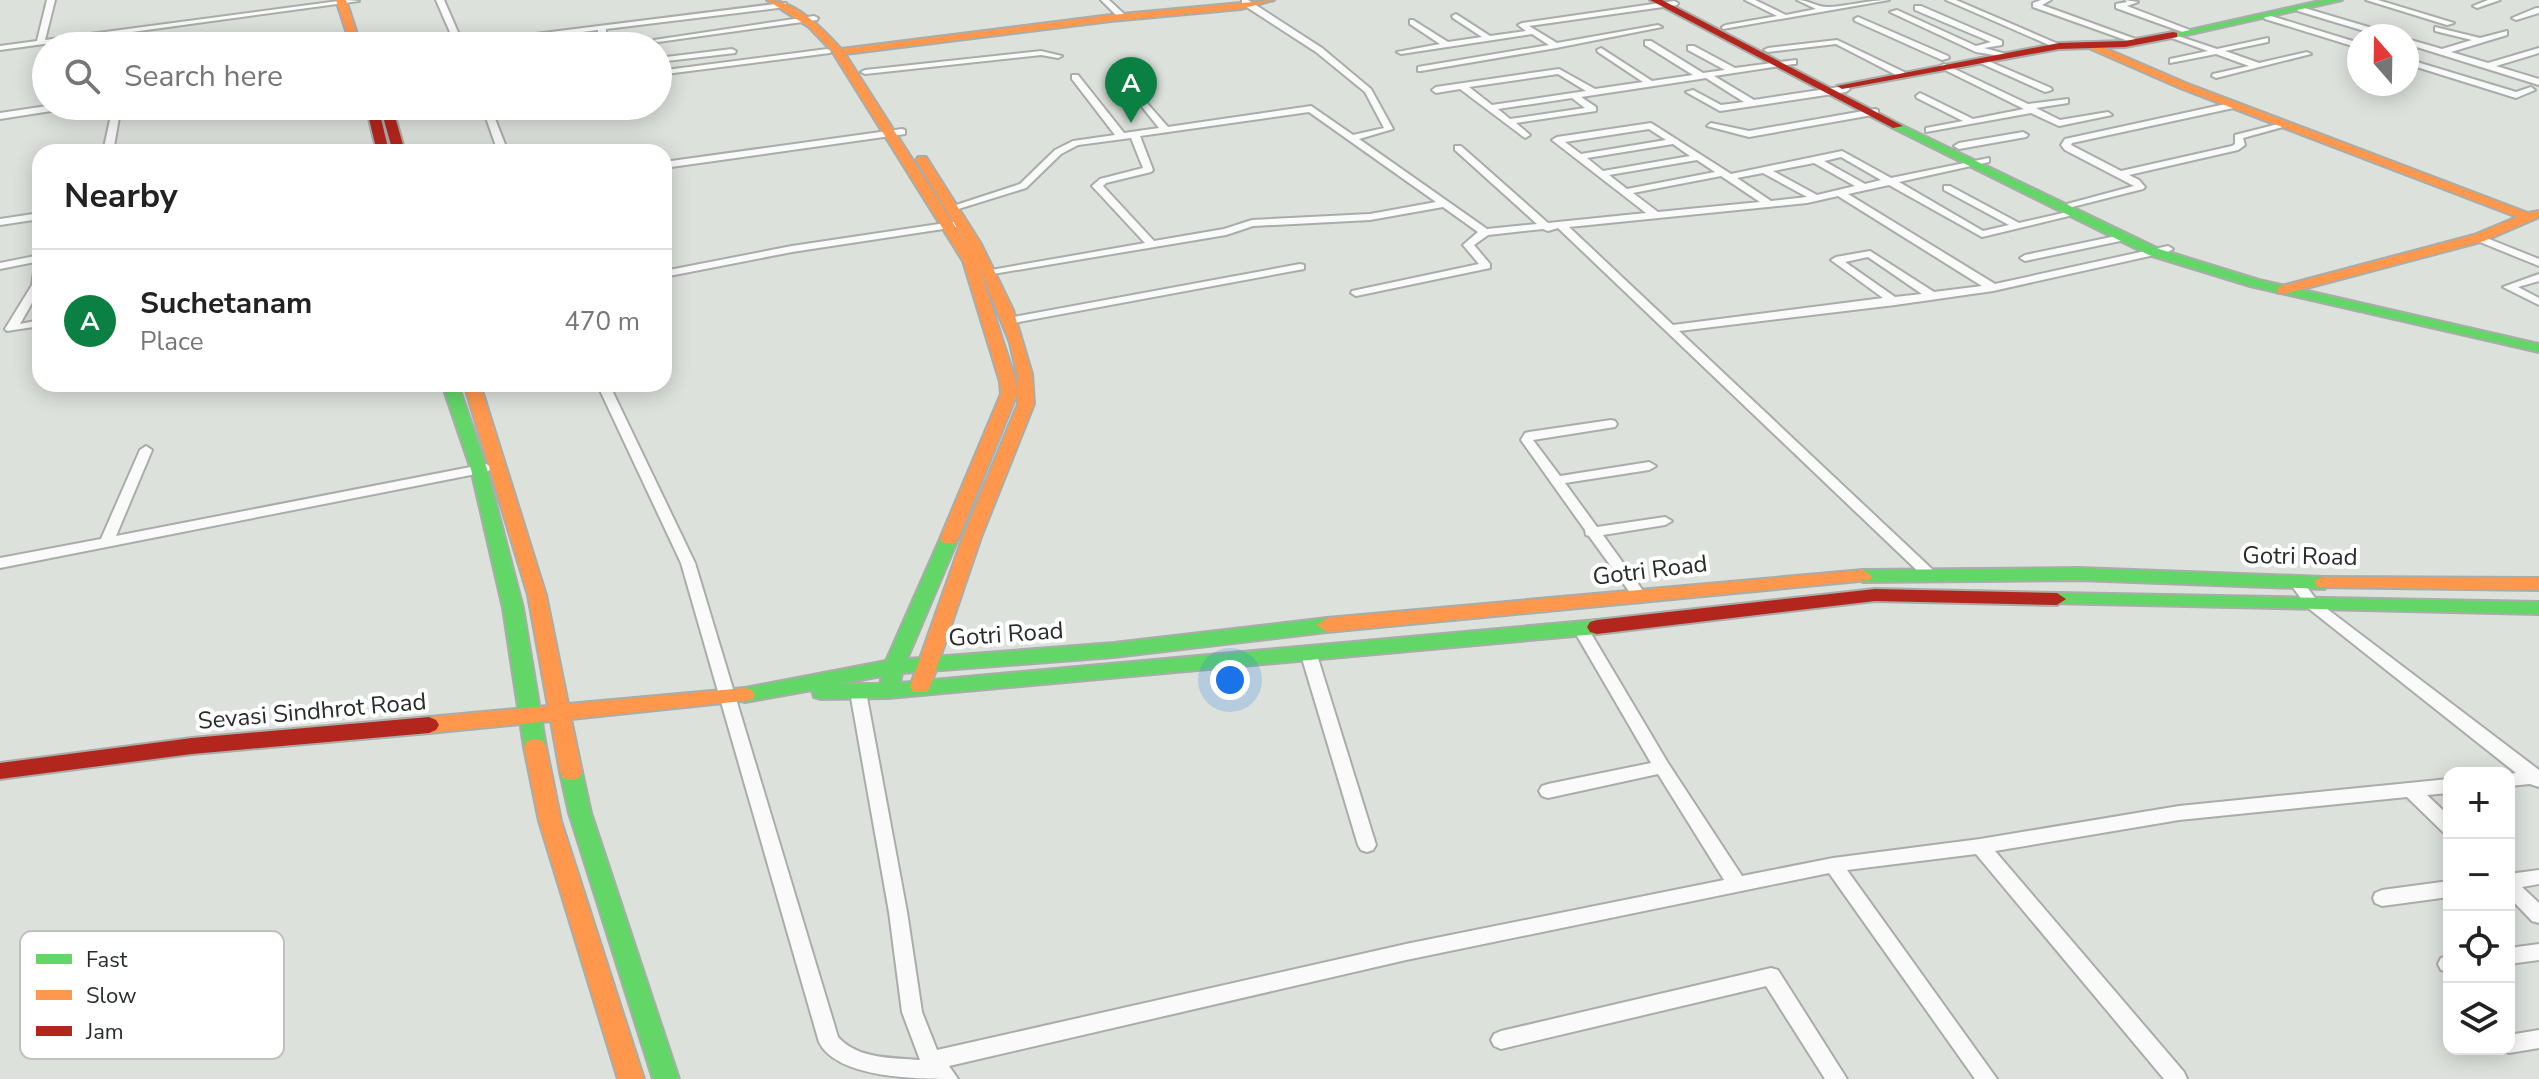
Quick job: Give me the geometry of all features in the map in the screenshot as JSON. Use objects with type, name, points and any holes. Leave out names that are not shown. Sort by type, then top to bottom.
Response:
[{"type":"street","points":[[43,32],[51,0]]},
{"type":"street","points":[[443,0],[455,32]]},
{"type":"street","points":[[1105,0],[1120,14]]},
{"type":"street","points":[[672,71],[1120,14],[1269,0]]},
{"type":"street","points":[[1749,0],[1785,17]]},
{"type":"street","points":[[1801,0],[1824,10]]},
{"type":"street","points":[[1726,27],[1885,0]]},
{"type":"street","points":[[1950,0],[2059,46]]},
{"type":"street","points":[[2047,0],[2036,5],[2137,41]]},
{"type":"street","points":[[2129,0],[2134,2],[2119,6],[2191,32]]},
{"type":"street","points":[[1978,54],[2006,55],[2059,46],[2137,41],[2268,17],[2337,0]]},
{"type":"street","points":[[2370,0],[2450,23]]},
{"type":"street","points":[[2477,6],[2496,0]]},
{"type":"street","points":[[116,32],[348,1]]},
{"type":"street","points":[[348,1],[354,32]]},
{"type":"street","points":[[348,1],[362,32]]},
{"type":"street","points":[[570,32],[781,2],[809,18],[865,72],[896,133]]},
{"type":"street","points":[[839,50],[1249,2],[1319,50],[1368,91],[1389,129],[1354,137]]},
{"type":"street","points":[[1664,2],[1929,130],[1959,146],[1978,162]]},
{"type":"street","points":[[1556,46],[1522,25],[1664,2],[1726,27],[1780,59]]},
{"type":"street","points":[[1690,92],[1716,107],[1754,104],[1840,89],[1901,74],[1978,54],[1999,43],[1918,8]]},
{"type":"street","points":[[1625,9],[1636,15]]},
{"type":"street","points":[[2301,9],[2350,24]]},
{"type":"street","points":[[2516,18],[2539,10]]},
{"type":"street","points":[[1894,12],[2048,90]]},
{"type":"street","points":[[1456,16],[1489,39]]},
{"type":"street","points":[[2268,17],[2347,42]]},
{"type":"street","points":[[672,38],[809,18]]},
{"type":"street","points":[[1858,19],[1902,38],[2059,123],[2108,115]]},
{"type":"street","points":[[1421,69],[1658,27],[1647,21]]},
{"type":"street","points":[[656,22],[657,32]]},
{"type":"street","points":[[1413,22],[1447,45]]},
{"type":"street","points":[[1902,38],[1962,27]]},
{"type":"street","points":[[2438,29],[2480,40]]},
{"type":"street","points":[[1401,52],[1532,32]]},
{"type":"street","points":[[2441,52],[2504,33]]},
{"type":"street","points":[[2172,35],[2258,66]]},
{"type":"street","points":[[2173,61],[2265,40]]},
{"type":"street","points":[[1490,108],[1735,72],[1837,42],[1901,74]]},
{"type":"street","points":[[0,48],[32,43]]},
{"type":"street","points":[[1648,43],[1754,104]]},
{"type":"street","points":[[2092,45],[2103,53],[2286,125],[2536,219]]},
{"type":"street","points":[[2419,45],[2539,82]]},
{"type":"street","points":[[1691,48],[1735,72]]},
{"type":"street","points":[[839,50],[991,273],[1025,373],[1026,404],[972,537],[920,687]]},
{"type":"street","points":[[1601,50],[1652,85]]},
{"type":"street","points":[[2488,66],[2539,50]]},
{"type":"street","points":[[672,58],[732,51]]},
{"type":"street","points":[[865,72],[1041,53],[1058,56]]},
{"type":"street","points":[[2216,76],[2307,54]]},
{"type":"street","points":[[2518,57],[2539,63]]},
{"type":"street","points":[[2419,65],[2516,95],[2531,90]]},
{"type":"street","points":[[2449,74],[2467,69]]},
{"type":"street","points":[[1436,90],[1559,71],[1595,93]]},
{"type":"street","points":[[1075,77],[1121,136]]},
{"type":"street","points":[[1123,78],[1166,131]]},
{"type":"street","points":[[1462,86],[1525,135]]},
{"type":"street","points":[[1840,89],[1875,112],[2161,251]]},
{"type":"street","points":[[1508,122],[1593,109],[1575,96]]},
{"type":"street","points":[[1920,96],[1974,122]]},
{"type":"street","points":[[1929,130],[2065,101]]},
{"type":"street","points":[[1625,192],[1842,154],[1982,234],[2140,187],[2068,148],[2066,143],[2235,105]]},
{"type":"street","points":[[672,272],[955,219],[1023,186],[1068,146],[1311,109],[1485,232]]},
{"type":"street","points":[[0,116],[32,111]]},
{"type":"street","points":[[1711,126],[1749,134],[1875,112]]},
{"type":"street","points":[[110,144],[114,120]]},
{"type":"street","points":[[375,120],[381,144]]},
{"type":"street","points":[[390,120],[397,144]]},
{"type":"street","points":[[491,120],[500,144]]},
{"type":"street","points":[[2120,174],[2235,148],[2240,145],[2238,137],[2286,125]]},
{"type":"street","points":[[1654,214],[1557,140],[1651,126],[1770,204]]},
{"type":"street","points":[[672,164],[896,133]]},
{"type":"street","points":[[1135,135],[1148,170],[1103,181],[1097,186],[1152,245]]},
{"type":"street","points":[[1959,146],[2023,135]]},
{"type":"street","points":[[1579,157],[1675,141]]},
{"type":"street","points":[[1458,148],[1548,228]]},
{"type":"street","points":[[1601,174],[1699,157]]},
{"type":"street","points":[[1814,159],[1861,186]]},
{"type":"street","points":[[1356,293],[1486,266],[1468,245],[1485,232],[1548,228],[1816,198],[1978,162]]},
{"type":"street","points":[[1763,169],[1816,198]]},
{"type":"street","points":[[1947,188],[2016,225]]},
{"type":"street","points":[[1839,192],[1993,288]]},
{"type":"street","points":[[991,273],[1226,232],[1252,223],[1370,217],[1447,203]]},
{"type":"street","points":[[2072,209],[2121,238],[2161,251],[2302,290],[2539,348]]},
{"type":"street","points":[[0,222],[32,217]]},
{"type":"street","points":[[888,691],[894,667],[1009,394],[1002,353],[955,219]]},
{"type":"street","points":[[2302,290],[2350,280],[2487,241],[2536,219]]},
{"type":"street","points":[[1562,226],[1929,574]]},
{"type":"street","points":[[2025,258],[2121,238]]},
{"type":"street","points":[[2302,290],[2487,241],[2539,263]]},
{"type":"street","points":[[1672,328],[1993,288],[2161,251]]},
{"type":"street","points":[[1895,302],[1836,260],[1870,254],[1934,297]]},
{"type":"street","points":[[0,266],[32,260]]},
{"type":"street","points":[[1008,321],[1300,267]]},
{"type":"street","points":[[2539,277],[2508,287],[2539,302]]},
{"type":"street","points":[[2302,290],[2539,339]]},
{"type":"street","points":[[32,293],[11,329],[32,325]]},
{"type":"street","points":[[453,392],[479,469],[513,608],[528,714],[550,821],[631,1079]]},
{"type":"street","points":[[475,392],[537,595],[557,712],[580,813],[666,1079]]},
{"type":"street","points":[[607,392],[688,563],[829,1042],[834,1051],[856,1061],[940,1071],[1406,952],[1833,865],[1980,846],[2179,813],[2443,787]]},
{"type":"street","points":[[1611,424],[1529,436],[1527,440],[1639,595]]},
{"type":"street","points":[[106,543],[146,450]]},
{"type":"street","points":[[0,563],[499,465]]},
{"type":"street","points":[[1555,481],[1649,466]]},
{"type":"street","points":[[1591,532],[1665,521]]},
{"type":"street","name":"Gotri Road","points":[[629,708],[771,692],[894,667],[1114,650],[1734,584],[1929,574],[2079,574],[2296,582],[2539,584]]},
{"type":"street","points":[[2296,582],[2313,605],[2537,778]]},
{"type":"street","name":"Gotri Road","points":[[771,692],[888,691],[1309,655],[1581,629],[1875,595],[1964,594],[2313,605],[2539,608]]},
{"type":"street","points":[[1581,629],[1662,767],[1737,884]]},
{"type":"street","points":[[1309,655],[1367,845]]},
{"type":"street","points":[[858,692],[898,912],[912,1012],[940,1071]]},
{"type":"street","name":"Sevasi Sindhrot Road","points":[[0,771],[192,746],[528,714],[629,708]]},
{"type":"street","points":[[1548,791],[1662,767]]},
{"type":"street","points":[[2515,780],[2537,778]]},
{"type":"street","points":[[2411,790],[2443,821]]},
{"type":"street","points":[[1980,846],[2177,1079]]},
{"type":"street","points":[[1833,865],[1987,1079]]},
{"type":"street","points":[[2515,882],[2539,877]]},
{"type":"street","points":[[2515,889],[2539,915]]},
{"type":"street","points":[[2382,898],[2443,890]]},
{"type":"street","points":[[2515,955],[2539,952]]},
{"type":"street","points":[[1501,1040],[1771,976],[1837,1079]]},
{"type":"street","points":[[2515,1043],[2539,1039]]},
{"type":"traffic: fast","points":[[2173,35],[2337,0]]},
{"type":"traffic: fast","points":[[1897,126],[2154,252],[2255,283],[2539,348]]},
{"type":"traffic: fast","points":[[453,392],[479,469],[513,608],[535,747]]},
{"type":"traffic: fast","points":[[888,691],[894,667],[949,539]]},
{"type":"traffic: fast","points":[[1863,576],[2079,574],[2324,583]]},
{"type":"traffic: fast","points":[[2057,599],[2539,608]]},
{"type":"traffic: fast","points":[[745,695],[894,667],[1114,650],[1327,625]]},
{"type":"traffic: fast","points":[[821,692],[888,691],[1597,627]]},
{"type":"traffic: fast","points":[[571,772],[580,813],[666,1079]]},
{"type":"traffic: slow","points":[[341,0],[351,32]]},
{"type":"traffic: slow","points":[[772,0],[812,25],[836,49],[970,261],[1008,382],[1009,394],[949,539]]},
{"type":"traffic: slow","points":[[839,52],[1111,18],[1241,6],[1269,0]]},
{"type":"traffic: slow","points":[[2095,47],[2184,86],[2530,218]]},
{"type":"traffic: slow","points":[[920,687],[972,537],[1026,404],[1025,374],[1006,310],[974,244],[922,160]]},
{"type":"traffic: slow","points":[[2283,290],[2479,238],[2536,214]]},
{"type":"traffic: slow","points":[[474,392],[537,595],[571,772]]},
{"type":"traffic: slow","points":[[1327,625],[1863,576]]},
{"type":"traffic: slow","points":[[2324,583],[2539,584]]},
{"type":"traffic: slow","points":[[429,725],[745,695]]},
{"type":"traffic: slow","points":[[535,747],[550,821],[631,1079]]},
{"type":"traffic: jam","points":[[1655,0],[1897,126]]},
{"type":"traffic: jam","points":[[1842,86],[2059,46],[2125,44],[2173,35]]},
{"type":"traffic: jam","points":[[375,120],[381,144]]},
{"type":"traffic: jam","points":[[390,120],[397,144]]},
{"type":"traffic: jam","points":[[1597,627],[1875,595],[2057,599]]},
{"type":"traffic: jam","points":[[0,771],[192,746],[429,725]]},
{"type":"place","name":"Suchetanam","points":[[1131,123]]}]
